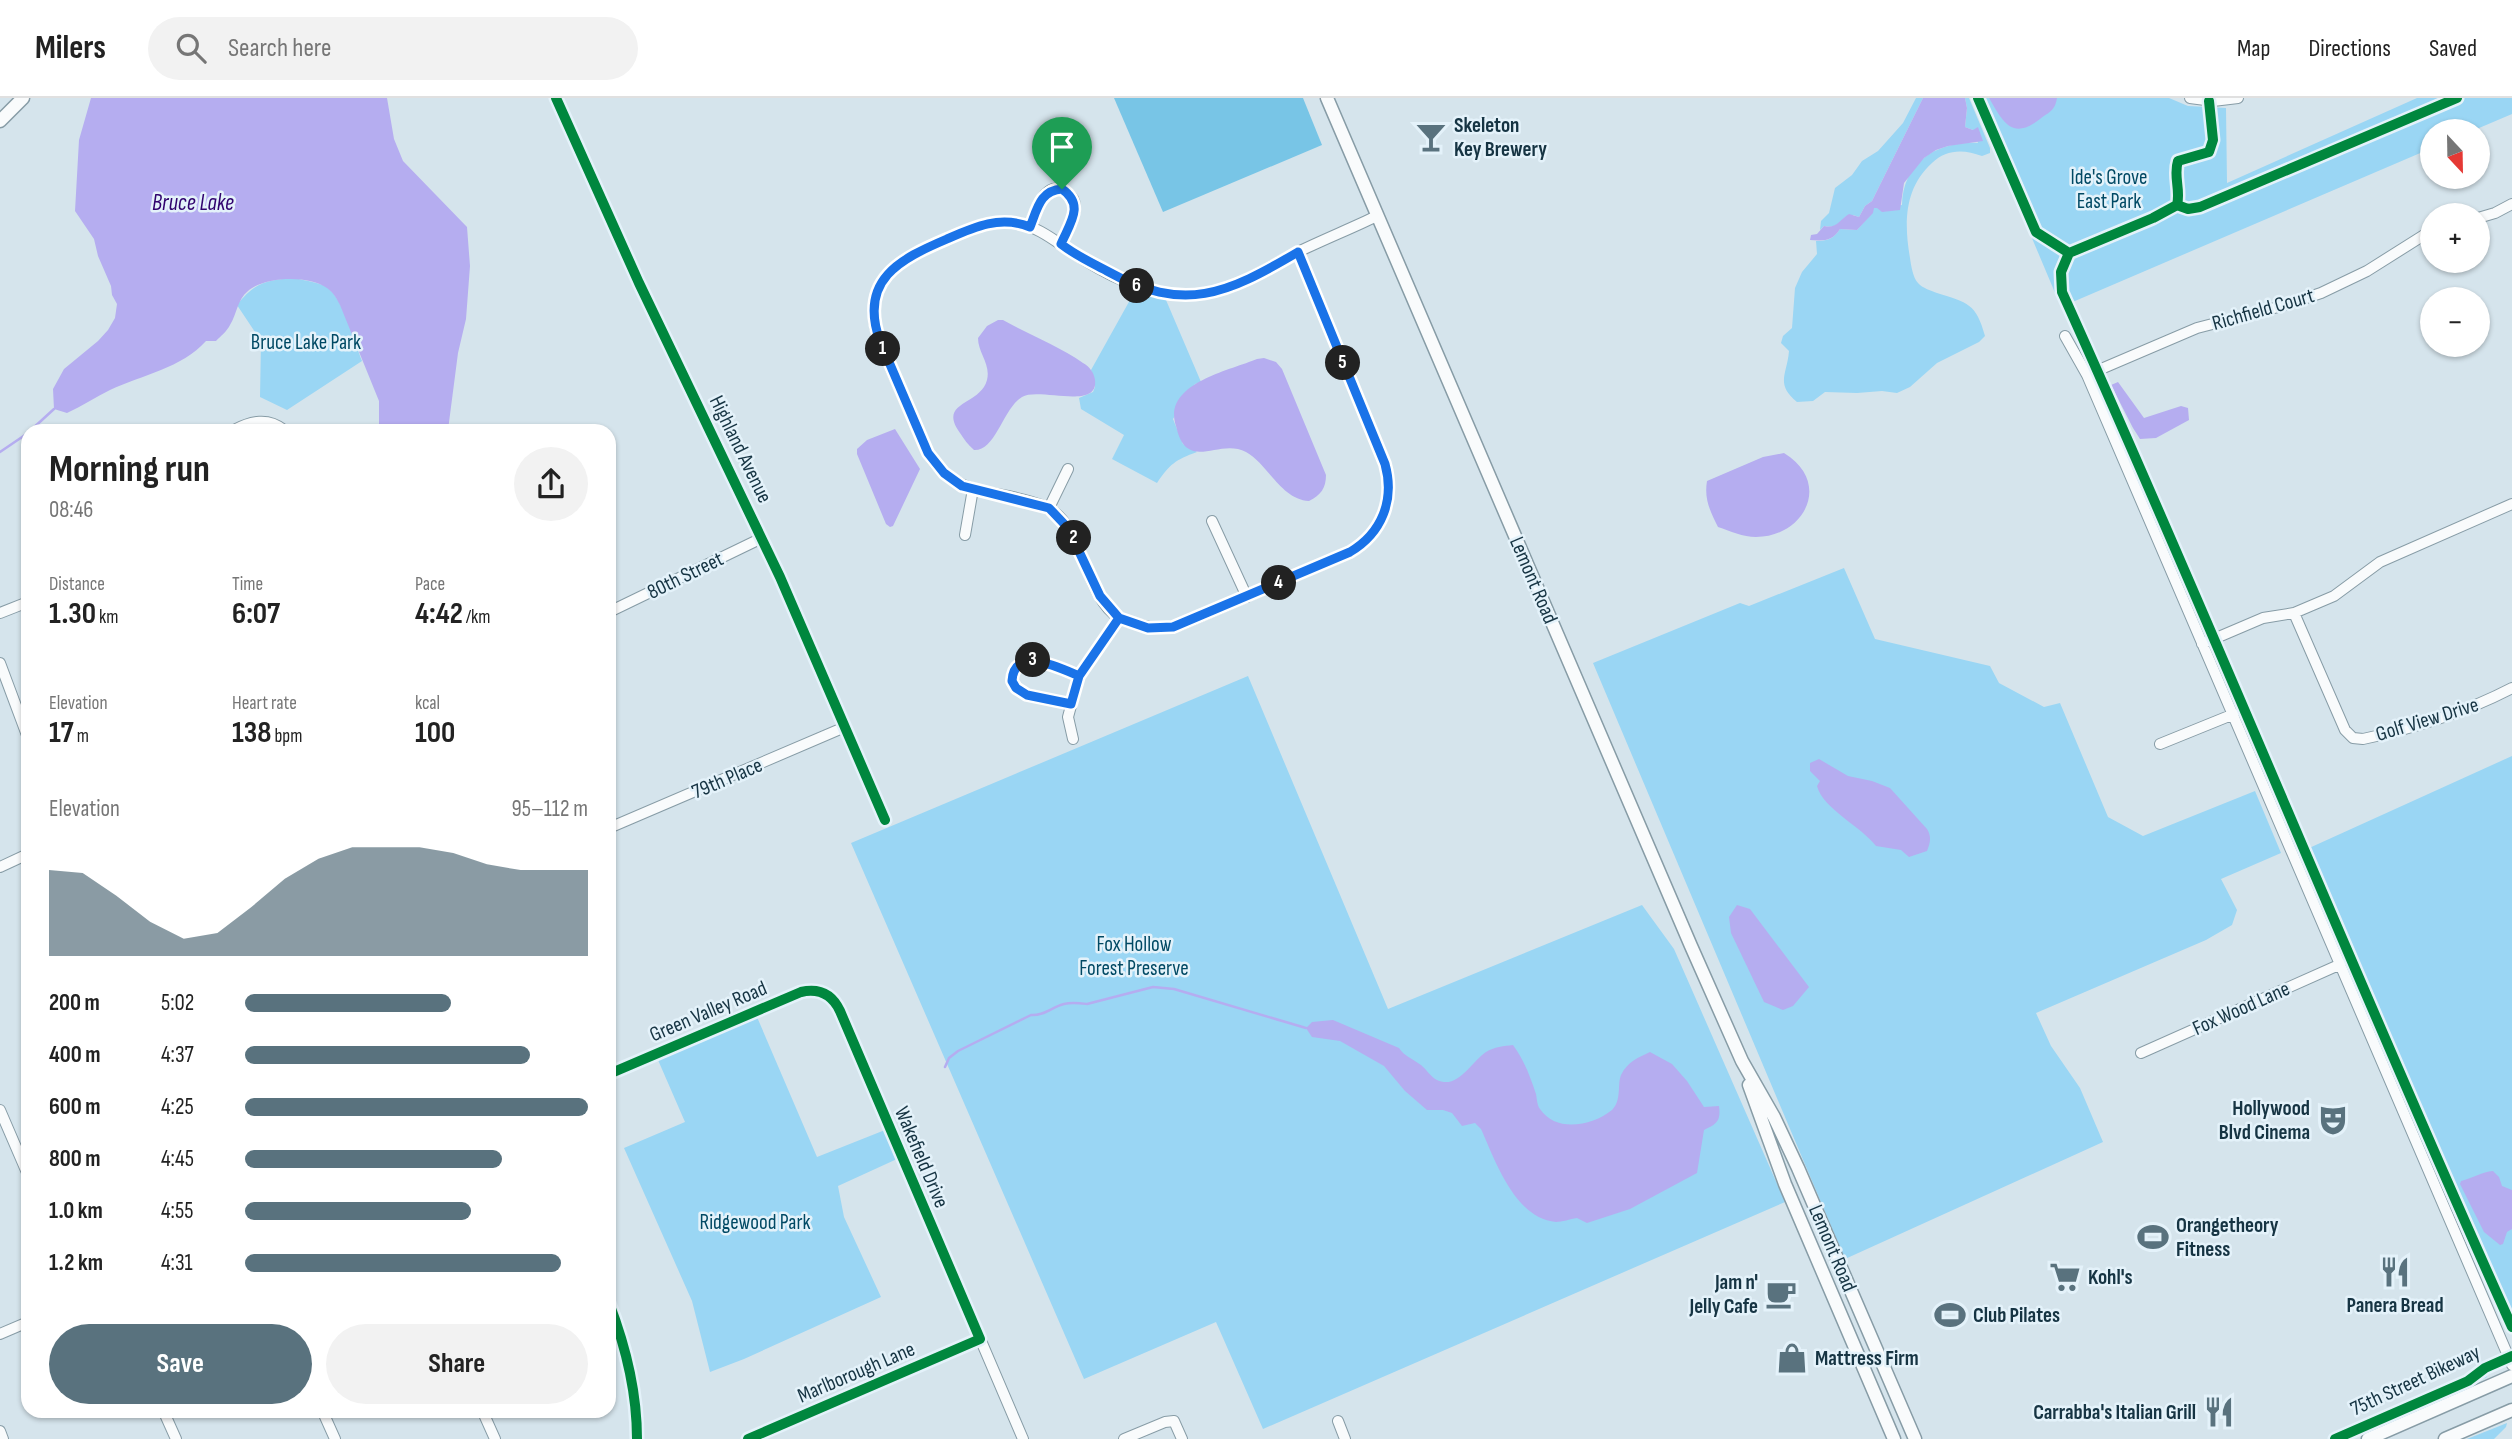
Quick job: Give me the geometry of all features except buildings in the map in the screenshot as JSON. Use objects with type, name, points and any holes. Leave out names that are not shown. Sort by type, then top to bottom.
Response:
[{"type":"main road","points":[[0,121],[23,98]]},
{"type":"main road","name":"Lemont Road","points":[[1327,98],[1742,1061],[1798,1168],[1915,1439]]},
{"type":"main road","name":"Lemont Road","points":[[1742,1061],[1760,1121],[1894,1439]]},
{"type":"main road","points":[[2368,1439],[2512,1376]]},
{"type":"main road","points":[[2445,1439],[2512,1410]]},
{"type":"street","name":"Highland Avenue","points":[[556,98],[639,283],[762,538],[885,820]]},
{"type":"street","points":[[2190,98],[2213,101],[2238,98]]},
{"type":"street","points":[[1030,227],[1043,195],[1052,189],[1062,189],[1072,196],[1075,208],[1061,244]]},
{"type":"street","points":[[2490,215],[2512,204]]},
{"type":"street","points":[[1298,252],[1388,474],[1389,495],[1382,523],[1350,552],[1182,625],[1161,629],[1148,628],[1119,618],[1100,596],[1068,528],[1049,508],[962,486],[944,473],[928,453],[874,321],[878,290],[894,267],[906,257],[974,227],[994,222],[1017,223],[1030,227],[1135,286],[1177,295],[1201,295],[1228,289],[1298,252],[1377,216]]},
{"type":"street","name":"Richfield Court","points":[[2087,375],[2197,328],[2321,293],[2367,271],[2420,238]]},
{"type":"street","points":[[2065,335],[2087,375],[2512,1365]]},
{"type":"street","points":[[248,424],[274,424]]},
{"type":"street","points":[[1049,508],[1068,468]]},
{"type":"street","points":[[965,535],[972,489]]},
{"type":"street","points":[[2202,644],[2263,618],[2294,613],[2334,596],[2380,562],[2512,504]]},
{"type":"street","points":[[1213,521],[1247,597]]},
{"type":"street","name":"80th Street","points":[[616,609],[762,538]]},
{"type":"street","points":[[0,613],[21,605]]},
{"type":"street","name":"Golf View Drive","points":[[2294,613],[2345,730],[2353,738],[2374,737],[2435,721],[2480,704],[2512,688]]},
{"type":"street","points":[[1073,739],[1068,717],[1079,676],[1119,618]]},
{"type":"street","points":[[1071,704],[1021,692],[1012,681],[1013,673],[1017,666],[1033,660],[1079,676]]},
{"type":"street","points":[[0,663],[21,719]]},
{"type":"street","points":[[2160,744],[2234,715]]},
{"type":"street","name":"79th Place","points":[[616,825],[845,727]]},
{"type":"street","points":[[0,867],[21,857]]},
{"type":"street","name":"Fox Wood Lane","points":[[2141,1053],[2341,964]]},
{"type":"street","name":"Green Valley Road","points":[[616,1071],[801,992],[809,990],[824,993]]},
{"type":"street","name":"Wakefield Drive","points":[[824,993],[840,1011],[1023,1439]]},
{"type":"street","points":[[0,1110],[21,1159]]},
{"type":"street","points":[[616,1323],[632,1377],[637,1439]]},
{"type":"street","points":[[0,1334],[21,1325]]},
{"type":"street","name":"Marlborough Lane","points":[[747,1439],[980,1339]]},
{"type":"street","points":[[167,1418],[176,1439]]},
{"type":"street","points":[[326,1418],[335,1439]]},
{"type":"street","points":[[486,1418],[495,1439]]},
{"type":"street","points":[[1124,1439],[1165,1422],[1174,1421],[1182,1439]]},
{"type":"street","points":[[1338,1421],[1345,1439]]},
{"type":"street","points":[[0,1431],[3,1439]]},
{"type":"green space","points":[[1916,98],[1923,98],[1872,201],[1865,206],[1859,217],[1845,217],[1836,225],[1824,226],[1820,230],[1821,221],[1829,213],[1835,188],[1852,175],[1862,161],[1878,151],[1903,123]]},
{"type":"green space","points":[[1965,98],[1969,98],[1990,153],[1982,156],[1956,152],[1937,158],[1923,173],[1911,195],[1907,232],[1916,281],[1927,289],[1969,306],[1978,317],[1985,336],[1979,342],[1937,363],[1910,387],[1897,393],[1825,392],[1813,401],[1797,402],[1790,396],[1784,384],[1789,351],[1781,343],[1783,336],[1792,328],[1795,288],[1802,272],[1817,254],[1816,241],[1830,239],[1840,229],[1857,230],[1872,213],[1873,208],[1902,205],[1909,177],[1925,157],[1936,150],[1963,143],[1978,143],[1973,130],[1965,127]]},
{"type":"green space","name":"Ide's Grove East Park","points":[[1973,98],[2169,98],[2188,106],[2226,108],[2227,183],[2417,98],[2512,98],[2512,114],[2490,123],[2490,119],[2420,119],[2420,153],[2061,307]]},
{"type":"green space","name":"Bruce Lake Park","points":[[295,278],[323,285],[333,293],[339,301],[362,361],[287,410],[260,397],[261,341],[237,305],[250,291],[262,284]]},
{"type":"green space","points":[[1135,291],[1166,300],[1201,382],[1195,384],[1173,419],[1183,444],[1197,452],[1174,463],[1157,483],[1112,459],[1124,435],[1081,409],[1079,398],[1093,392],[1095,387],[1091,370]]},
{"type":"green space","points":[[1844,568],[1875,639],[1990,666],[1999,683],[2044,707],[2060,703],[2108,817],[2143,836],[2255,791],[2281,853],[2221,879],[2237,910],[2232,925],[2206,940],[2036,1013],[2051,1046],[2080,1088],[2103,1142],[1845,1259],[1593,663],[1740,603],[1749,606]]},
{"type":"green space","name":"Fox Hollow Forest Preserve","points":[[1248,676],[1388,1009],[1642,905],[1674,949],[1785,1202],[1263,1429],[1216,1322],[1084,1379],[851,843]]},
{"type":"green space","points":[[2512,756],[2512,1322],[2307,849]]},
{"type":"green space","name":"Ridgewood Park","points":[[757,1017],[817,1157],[885,1130],[897,1159],[838,1186],[844,1217],[881,1297],[710,1372],[692,1301],[624,1148],[685,1122],[658,1060]]},
{"type":"green space","points":[[2483,1372],[2487,1377],[2340,1439],[2470,1382]]},
{"type":"green space","points":[[2507,1423],[2494,1439],[2467,1439]]},
{"type":"shaded area","points":[[1114,98],[1303,98],[1322,145],[1163,212]]},
{"type":"water","name":"Bruce Lake","points":[[91,98],[387,98],[394,139],[403,161],[467,227],[470,266],[466,319],[458,353],[449,424],[379,424],[379,401],[339,303],[327,288],[299,279],[265,282],[248,291],[229,327],[216,341],[206,341],[174,364],[110,390],[67,413],[54,409],[53,389],[64,369],[108,330],[115,318],[117,304],[94,239],[75,211],[79,140]]},
{"type":"water","points":[[1923,98],[1965,98],[1965,127],[1973,130],[1978,127],[1983,141],[1948,146],[1924,158],[1904,183],[1900,210],[1882,212],[1874,208],[1873,213],[1857,230],[1840,229],[1828,239],[1810,240],[1811,235],[1817,234],[1824,226],[1835,225],[1849,214],[1859,217],[1865,206],[1872,201]]},
{"type":"water","points":[[1989,98],[2057,98],[2051,111],[2030,125],[2015,128],[2004,121]]},
{"type":"water","points":[[1003,320],[1054,346],[1090,368],[1095,380],[1094,389],[1088,394],[1078,396],[1041,394],[1022,397],[1015,402],[988,444],[974,450],[954,423],[954,415],[962,404],[977,395],[987,380],[987,369],[978,338],[987,326]]},
{"type":"water","points":[[1264,358],[1276,362],[1282,369],[1326,475],[1322,491],[1309,501],[1290,495],[1246,452],[1231,448],[1195,451],[1184,445],[1180,439],[1174,412],[1179,400],[1188,390],[1215,374]]},
{"type":"water","points":[[2118,382],[2144,418],[2181,406],[2188,408],[2189,420],[2156,438],[2140,439],[2111,385]]},
{"type":"water","points":[[895,429],[920,469],[893,526],[890,527],[886,524],[857,449],[867,440]]},
{"type":"water","points":[[1784,453],[1799,465],[1807,479],[1809,493],[1799,518],[1788,528],[1773,535],[1756,537],[1718,527],[1707,499],[1707,481],[1763,457]]},
{"type":"water","points":[[1819,759],[1848,776],[1890,788],[1927,829],[1930,840],[1927,851],[1909,857],[1901,850],[1876,846],[1821,794],[1817,786],[1820,781],[1810,771],[1810,763]]},
{"type":"water","points":[[1737,905],[1750,909],[1809,987],[1793,1006],[1783,1010],[1764,1002],[1731,933],[1729,917]]},
{"type":"water","points":[[1333,1020],[1399,1048],[1435,1079],[1445,1082],[1464,1074],[1489,1050],[1513,1045],[1529,1075],[1540,1109],[1555,1122],[1565,1124],[1585,1123],[1612,1110],[1617,1102],[1624,1070],[1634,1060],[1650,1052],[1672,1064],[1704,1107],[1719,1106],[1719,1119],[1704,1130],[1697,1173],[1630,1209],[1587,1223],[1577,1218],[1556,1222],[1529,1211],[1518,1199],[1508,1186],[1481,1129],[1475,1123],[1462,1126],[1452,1113],[1427,1110],[1405,1091],[1384,1066],[1340,1041],[1312,1037],[1306,1028],[1312,1022]]},
{"type":"water","points":[[2493,1171],[2502,1186],[2512,1190],[2512,1229],[2507,1232],[2503,1244],[2500,1245],[2484,1232],[2460,1184],[2461,1181]]},
{"type":"waterway","points":[[38,424],[54,409]]},
{"type":"waterway","points":[[0,452],[21,438]]},
{"type":"waterway","points":[[945,1067],[949,1058],[958,1051],[1031,1015],[1064,1004],[1087,1004],[1153,987],[1174,989],[1306,1028]]},
{"type":"cycle path","points":[[556,98],[639,283],[780,577],[885,820]]},
{"type":"cycle path","points":[[1978,98],[2036,232],[2069,253]]},
{"type":"cycle path","points":[[2177,205],[2188,209],[2200,207],[2457,98]]},
{"type":"cycle path","points":[[2209,101],[2213,140],[2209,152],[2178,161],[2177,205],[2153,218],[2069,253],[2061,272],[2062,292],[2512,1327]]},
{"type":"cycle path","points":[[616,1071],[801,992],[814,991],[829,996],[840,1011],[980,1339],[748,1439]]},
{"type":"cycle path","points":[[616,1322],[629,1370],[637,1439]]},
{"type":"cycle path","name":"75th Street Bikeway","points":[[2335,1439],[2468,1381],[2485,1368],[2512,1356]]},
{"type":"place","name":"Skeleton Key Brewery","points":[[1431,137]]},
{"type":"place","name":"Hollywood Blvd Cinema","points":[[2333,1120]]},
{"type":"place","name":"Orangetheory Fitness","points":[[2153,1237]]},
{"type":"place","name":"Panera Bread","points":[[2395,1272]]},
{"type":"place","name":"Kohl's","points":[[2065,1277]]},
{"type":"place","name":"Jam n' Jelly Cafe","points":[[1781,1294]]},
{"type":"place","name":"Club Pilates","points":[[1950,1315]]},
{"type":"place","name":"Mattress Firm","points":[[1792,1358]]},
{"type":"place","name":"Carrabba's Italian Grill","points":[[2219,1412]]},
{"type":"route","points":[[1062,189],[1052,189],[1043,195],[1030,227],[1017,223],[983,224],[906,257],[889,273],[878,290],[874,321],[928,453],[938,467],[962,486],[1049,508],[1068,528],[1100,596],[1119,618],[1079,676],[1071,704],[1021,692],[1012,681],[1017,666],[1033,660],[1079,676],[1089,659],[1119,618],[1148,628],[1161,629],[1182,625],[1350,552],[1363,544],[1382,523],[1389,484],[1385,464],[1298,252],[1228,289],[1201,295],[1157,292],[1135,286],[1061,244],[1075,208],[1072,196],[1062,189]]}]
